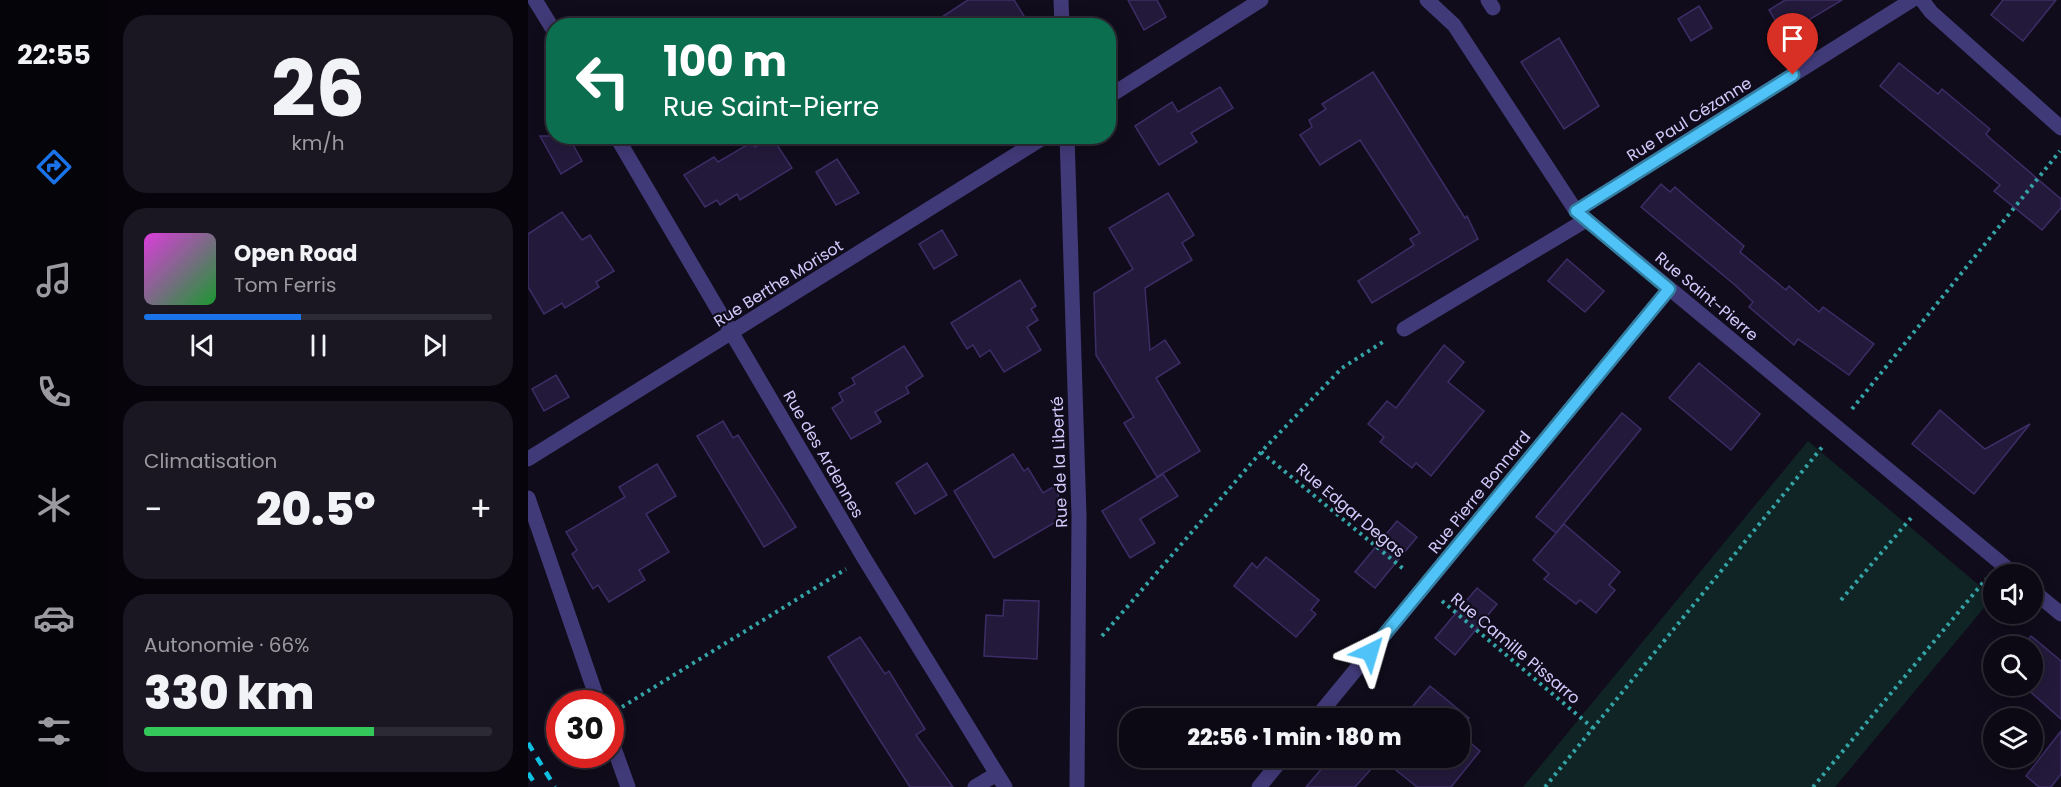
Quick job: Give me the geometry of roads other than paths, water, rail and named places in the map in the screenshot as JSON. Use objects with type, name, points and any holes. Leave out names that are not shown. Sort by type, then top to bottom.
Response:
[{"type":"street","points":[[535,0],[546,19]]},
{"type":"street","points":[[1061,0],[1062,18]]},
{"type":"street","points":[[1116,92],[1261,0]]},
{"type":"street","name":"Rue Saint-Pierre","points":[[1427,0],[1454,25],[1581,215],[2002,564]]},
{"type":"street","name":"Rue Paul Cézanne","points":[[1404,329],[1912,0]]},
{"type":"street","points":[[1922,0],[1931,12],[2061,128]]},
{"type":"street","name":"Rue des Ardennes","points":[[621,144],[864,558],[1000,781]]},
{"type":"street","name":"Rue Berthe Morisot","points":[[528,459],[1033,144]]},
{"type":"street","name":"Rue de la Liberté","points":[[1067,144],[1079,516],[1077,787]]},
{"type":"street","name":"Rue Pierre Bonnard","points":[[1324,708],[1669,289]]},
{"type":"street","points":[[528,498],[594,690]]},
{"type":"street","points":[[2043,599],[2061,614]]},
{"type":"street","points":[[621,768],[628,787]]},
{"type":"street","points":[[1259,787],[1275,768]]},
{"type":"street","points":[[975,787],[1000,781]]},
{"type":"railway","points":[[528,743],[555,787]]},
{"type":"railway","points":[[528,773],[537,787]]}]
